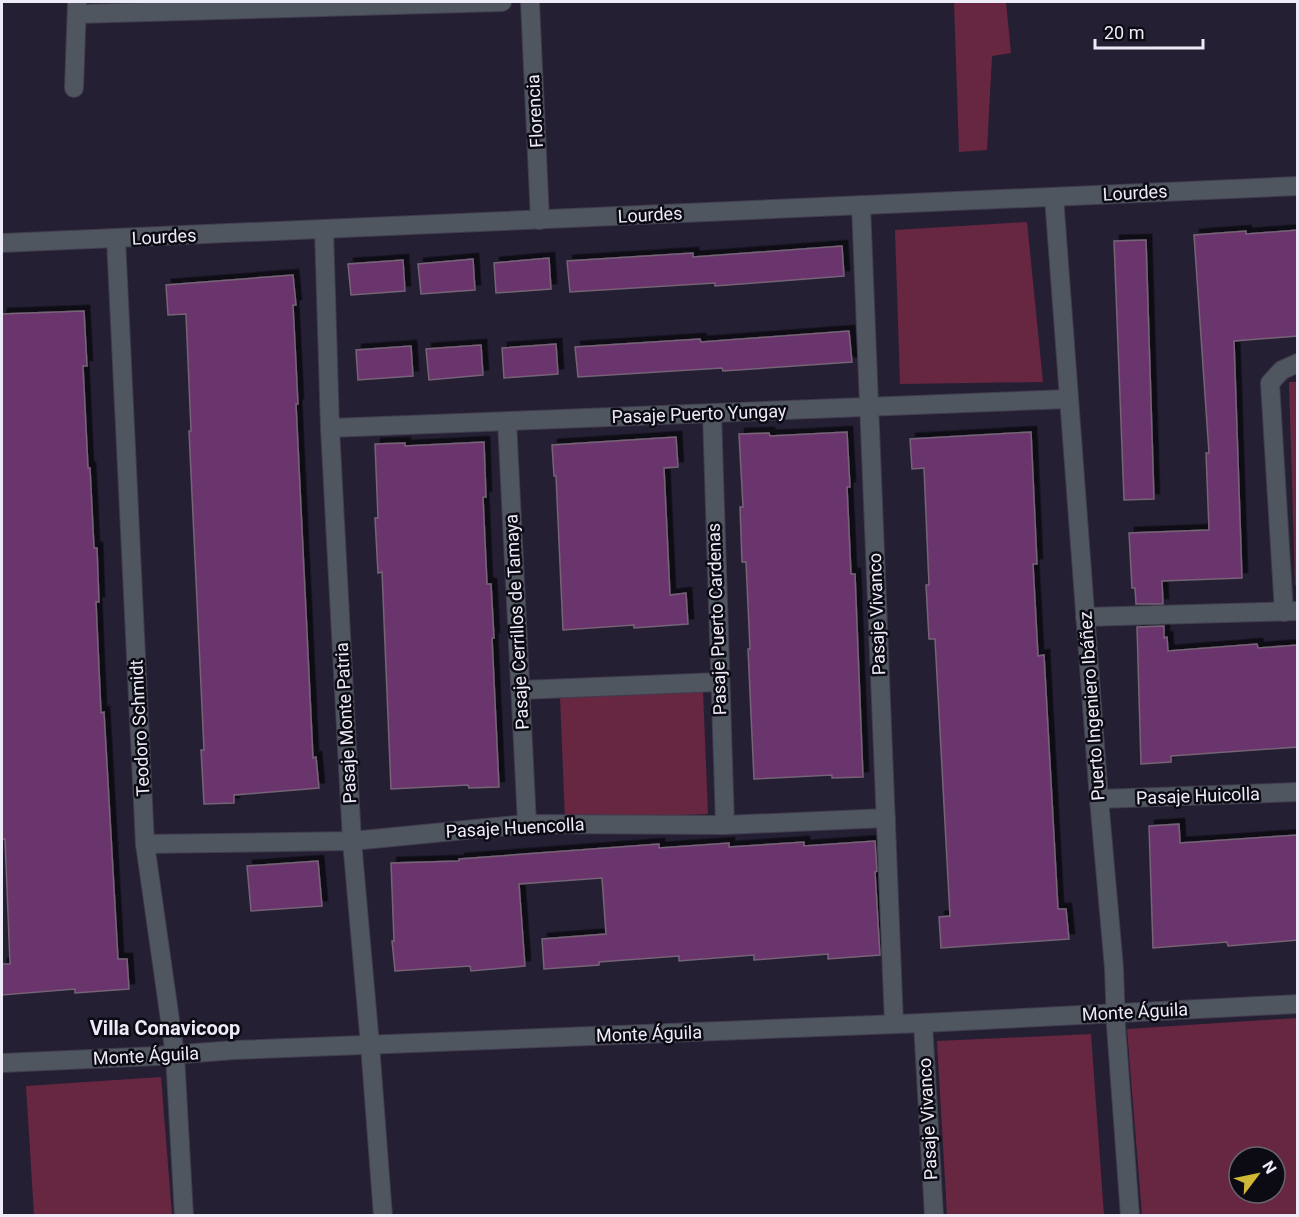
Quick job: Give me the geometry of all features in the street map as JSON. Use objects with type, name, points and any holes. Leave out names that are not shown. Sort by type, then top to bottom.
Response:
[{"type":"street","points":[[74,88],[77,8],[502,2]]},
{"type":"street","name":"Florencia","points":[[530,2],[540,220]]},
{"type":"street","name":"Lourdes","points":[[2,243],[1298,186]]},
{"type":"street","name":"Puerto Ingeniero Ibáñez","points":[[1054,197],[1099,799],[1114,968],[1115,1013],[1130,1215]]},
{"type":"street","name":"Pasaje Vivanco","points":[[861,205],[894,1024]]},
{"type":"street","name":"Pasaje Monte Patria","points":[[324,229],[330,428],[352,841],[382,1215]]},
{"type":"street","name":"Teodoro Schmidt","points":[[116,239],[145,844],[175,1055],[184,1215]]},
{"type":"street","points":[[1085,617],[1291,612],[1270,383],[1282,370],[1298,363]]},
{"type":"street","name":"Pasaje Puerto Yungay","points":[[330,428],[1068,399]]},
{"type":"street","name":"Pasaje Puerto Cardenas","points":[[712,413],[725,825]]},
{"type":"street","name":"Pasaje Cerrillos de Tamaya","points":[[507,421],[527,824]]},
{"type":"street","points":[[520,690],[719,682]]},
{"type":"street","name":"Pasaje Huicolla","points":[[1099,799],[1298,792]]},
{"type":"street","name":"Pasaje Huencolla","points":[[145,844],[352,841],[527,824],[725,825],[886,818]]},
{"type":"street","name":"Monte Águila","points":[[2,1063],[234,1050],[923,1023],[1298,1004]]},
{"type":"street","name":"Pasaje Vivanco","points":[[923,1023],[934,1215]]},
{"type":"shaded area","points":[[954,2],[1006,2],[1011,53],[992,56],[987,150],[959,152]]},
{"type":"shaded area","points":[[1027,222],[1043,382],[900,384],[895,230]]},
{"type":"shaded area","points":[[1289,382],[1298,382],[1298,585],[1295,585]]},
{"type":"shaded area","points":[[703,691],[708,814],[565,820],[560,697]]},
{"type":"shaded area","points":[[1297,1018],[1297,1215],[1142,1215],[1127,1029]]},
{"type":"shaded area","points":[[1091,1034],[1104,1215],[947,1215],[937,1041]]},
{"type":"shaded area","points":[[161,1077],[172,1215],[34,1215],[26,1086]]},
{"type":"building","points":[[1298,230],[1298,336],[1234,341],[1242,578],[1162,581],[1163,604],[1136,604],[1135,588],[1132,588],[1129,533],[1209,530],[1206,453],[1209,453],[1194,235]]},
{"type":"building","points":[[1146,240],[1154,499],[1124,500],[1114,241]]},
{"type":"building","points":[[842,246],[844,276],[715,286],[715,283],[570,292],[567,261],[693,253],[693,257]]},
{"type":"building","points":[[549,258],[551,289],[496,293],[494,263]]},
{"type":"building","points":[[473,259],[475,290],[421,294],[418,264]]},
{"type":"building","points":[[403,260],[405,291],[351,295],[348,264]]},
{"type":"building","points":[[293,275],[296,305],[293,305],[298,404],[296,404],[313,758],[316,757],[319,788],[234,795],[234,803],[204,804],[201,750],[204,750],[189,431],[191,431],[186,314],[168,315],[166,285]]},
{"type":"building","points":[[84,311],[87,366],[83,366],[94,548],[97,548],[99,602],[96,602],[101,713],[104,712],[118,959],[127,959],[129,989],[75,993],[75,989],[2,995],[2,964],[10,964],[5,839],[2,839],[2,314]]},
{"type":"building","points":[[849,331],[852,362],[723,371],[722,368],[578,377],[575,347],[700,339],[701,342]]},
{"type":"building","points":[[556,344],[558,374],[504,378],[502,348]]},
{"type":"building","points":[[481,345],[483,375],[429,380],[426,349]]},
{"type":"building","points":[[411,346],[413,376],[358,380],[356,350]]},
{"type":"building","points":[[847,432],[851,574],[855,574],[863,777],[832,778],[832,775],[754,779],[746,562],[742,562],[740,507],[743,507],[739,434],[769,433],[770,436]]},
{"type":"building","points":[[1031,432],[1037,564],[1033,564],[1038,656],[1044,655],[1058,909],[1066,909],[1069,939],[941,948],[939,917],[950,916],[935,639],[929,639],[924,468],[912,469],[910,439]]},
{"type":"building","points":[[676,437],[678,467],[664,468],[670,595],[686,593],[688,624],[563,630],[556,476],[554,476],[552,445]]},
{"type":"building","points":[[484,442],[486,497],[483,497],[487,584],[491,584],[494,638],[492,638],[499,787],[469,788],[468,785],[391,789],[382,572],[378,573],[375,518],[378,518],[375,444],[405,443],[405,446]]},
{"type":"building","points":[[1164,626],[1164,638],[1167,637],[1168,651],[1257,644],[1258,648],[1298,645],[1298,747],[1171,756],[1171,762],[1141,764],[1137,627]]},
{"type":"building","points":[[1179,824],[1180,843],[1298,835],[1298,940],[1228,946],[1227,942],[1153,948],[1149,826]]},
{"type":"building","points":[[875,841],[880,955],[828,959],[828,954],[754,960],[754,955],[679,961],[679,956],[544,969],[542,939],[606,934],[602,878],[519,884],[525,966],[471,971],[470,966],[395,971],[392,941],[394,941],[391,863],[459,861],[459,859],[659,844],[659,848],[729,843],[729,847],[804,842],[804,846]]},
{"type":"building","points":[[318,861],[322,906],[251,911],[247,866]]},
{"type":"district","name":"Villa Conavicoop","points":[[165,1028]]}]
